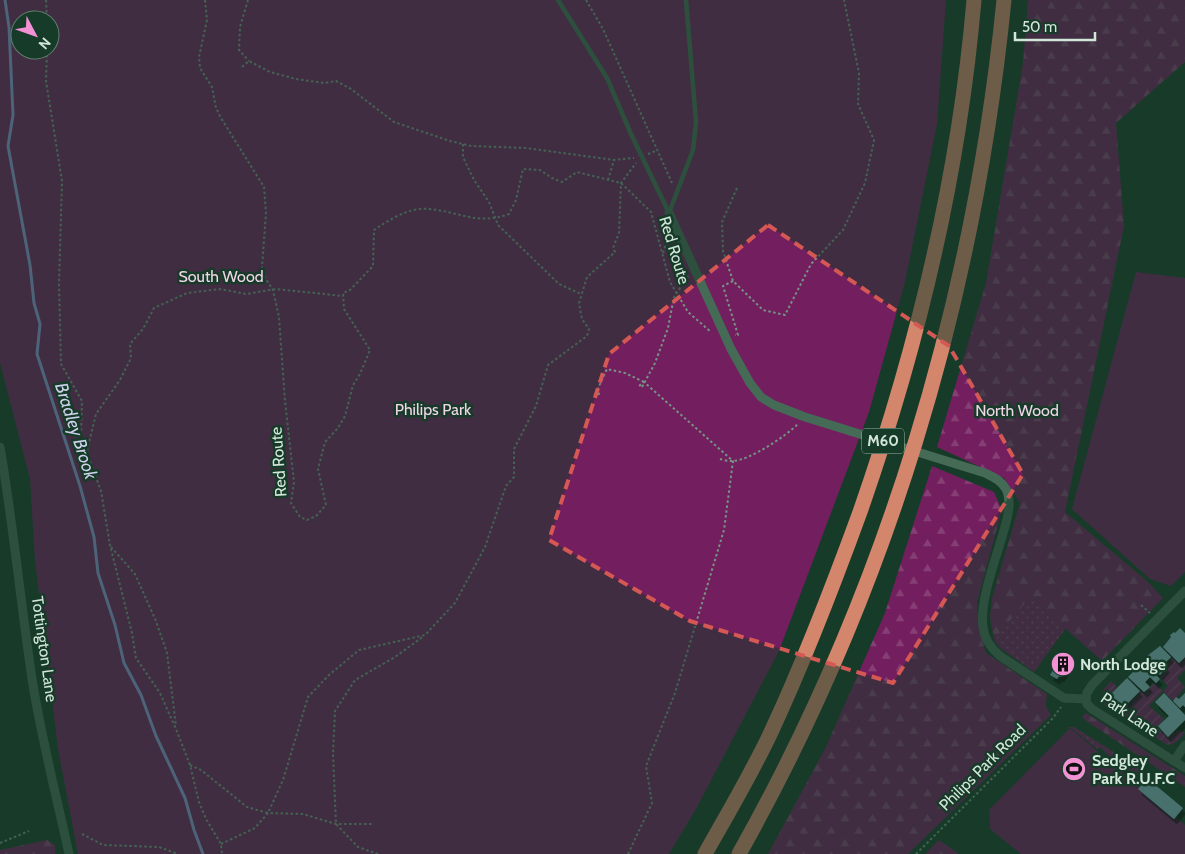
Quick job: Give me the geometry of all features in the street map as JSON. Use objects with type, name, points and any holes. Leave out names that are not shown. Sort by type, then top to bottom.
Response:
[{"type":"highway","name":"M60","points":[[705,854],[772,731],[810,643],[843,558],[894,407],[931,275],[964,95],[974,0]]},
{"type":"highway","name":"M60","points":[[739,854],[797,744],[840,648],[885,534],[924,418],[964,265],[978,192],[990,122],[1004,0]]},
{"type":"street","points":[[669,214],[725,336],[750,383],[761,397],[774,405],[805,417],[985,473],[997,479],[1005,487],[1009,501],[1008,514],[985,599],[982,626],[985,638],[1000,656],[1067,699],[1086,699],[1092,685],[1185,591]]},
{"type":"street","name":"Tottington Lane","points":[[0,447],[21,588],[31,674],[45,748],[69,854]]},
{"type":"street","name":"Park Lane","points":[[1086,699],[1087,704],[1092,709],[1185,768]]},
{"type":"street","points":[[1174,761],[1185,745]]},
{"type":"lane","points":[[558,0],[607,78],[669,214]]},
{"type":"lane","points":[[669,214],[676,191],[693,150],[696,122],[686,0]]},
{"type":"path","name":"Red Route","points":[[205,0],[207,20],[199,57],[200,68],[212,87],[216,108],[221,118],[264,187],[266,214],[262,267],[264,276],[273,290],[279,318],[284,401],[294,482],[291,503],[300,516],[307,520],[316,516],[326,505],[318,469],[325,442],[338,428],[345,416],[353,385],[370,350],[344,309],[343,296]]},
{"type":"path","points":[[248,0],[240,27],[239,50],[249,62],[270,72],[296,79],[324,83],[336,81],[351,89],[394,122],[471,146],[526,148],[614,160],[641,158],[621,182],[619,233],[613,248],[616,252],[587,277],[579,303],[582,319],[588,329],[587,336],[548,365],[536,406],[514,449],[514,477],[506,486],[485,547],[455,603],[426,634],[394,657],[356,680],[336,711],[333,754],[336,824],[358,847],[378,854]]},
{"type":"path","points":[[586,0],[603,29],[676,191]]},
{"type":"path","points":[[737,188],[722,222],[723,251],[733,281],[763,310],[784,315],[811,264],[843,230],[865,183],[874,140],[858,104],[860,73],[844,0]]},
{"type":"path","points":[[47,60],[46,81],[62,181],[59,282],[61,364],[82,401],[81,437],[101,490],[110,545],[136,658],[160,693],[176,729],[190,765],[203,810],[221,844],[222,854]]},
{"type":"path","points":[[242,67],[249,62]]},
{"type":"path","points":[[463,144],[463,158],[488,202],[498,225],[559,284],[582,294]]},
{"type":"path","points":[[653,152],[658,150]]},
{"type":"path","points":[[608,180],[614,160]]},
{"type":"path","points":[[86,451],[96,414],[120,380],[131,358],[130,344],[144,329],[154,308],[187,293],[220,289],[246,294],[273,290],[343,296],[343,293],[350,290],[373,266],[374,230],[391,219],[427,208],[471,219],[495,218],[509,214],[516,200],[523,169],[540,170],[562,182],[577,172],[621,182]]},
{"type":"path","name":"Red Route","points":[[621,182],[651,212],[670,282],[688,312],[715,334],[725,336]]},
{"type":"path","points":[[662,254],[673,224]]},
{"type":"path","points":[[640,387],[655,362],[668,328],[674,297],[694,268]]},
{"type":"path","points":[[725,336],[738,335],[723,286],[733,281]]},
{"type":"path","points":[[599,395],[598,388],[607,369],[625,373],[644,382],[733,461]]},
{"type":"path","points":[[720,459],[733,461],[751,456],[786,435],[805,417]]},
{"type":"path","points":[[628,854],[652,803],[646,766],[674,693],[724,530],[733,461]]},
{"type":"path","points":[[110,545],[135,574],[156,620],[167,654],[176,729]]},
{"type":"path","points":[[221,844],[255,828],[268,813],[283,780],[308,697],[329,675],[358,650],[426,634]]},
{"type":"path","name":"Philips Park Road","points":[[916,854],[1053,718],[1067,699]]},
{"type":"path","points":[[190,765],[201,770],[247,807],[268,813],[303,814],[336,824],[374,824]]},
{"type":"path","points":[[0,843],[29,832]]},
{"type":"path","points":[[82,834],[103,845],[159,847],[178,854]]},
{"type":"highlighted area","points":[[768,225],[949,346],[1023,474],[893,683],[690,621],[549,540],[609,354]]},
{"type":"green space","name":"Philips Park","points":[[0,0],[946,0],[937,124],[905,282],[869,412],[779,651],[696,809],[669,854],[78,854],[58,749],[35,561],[30,479],[0,363]]},
{"type":"green space","name":"North Wood","points":[[1028,0],[1185,0],[1185,62],[1116,123],[1124,226],[1065,512],[1147,581],[1163,598],[1102,661],[1030,597],[994,640],[990,617],[992,598],[1020,503],[1004,478],[937,447],[986,283],[1023,63]]},
{"type":"green space","points":[[1136,272],[1185,278],[1185,572],[1171,586],[1150,579],[1072,509]]},
{"type":"green space","points":[[932,466],[994,492],[1002,510],[977,602],[979,630],[986,653],[1047,694],[1046,706],[1051,715],[908,854],[768,854],[825,749],[885,613]]},
{"type":"green space","points":[[1030,596],[1066,628],[1034,672],[1000,648],[994,640]]},
{"type":"green space","points":[[1173,658],[1179,664],[1185,658],[1185,670],[1177,678],[1185,687],[1173,701],[1163,691],[1168,686],[1160,677],[1169,668],[1166,665]]},
{"type":"green space","points":[[1111,681],[1117,687],[1109,696],[1123,710],[1141,691],[1144,694],[1154,683],[1163,691],[1149,706],[1164,719],[1157,727],[1168,738],[1177,730],[1185,733],[1176,742],[1169,745],[1103,704],[1101,697],[1104,689]]},
{"type":"green space","points":[[1086,713],[1185,776],[1185,787],[1085,720],[1082,717]]},
{"type":"green space","points":[[1066,727],[1074,727],[1147,773],[1139,781],[1099,747],[1097,749],[1071,728]]},
{"type":"green space","name":"Sedgley Park R.U.F.C","points":[[1070,728],[1185,825],[1185,854],[1021,854],[990,829],[989,810]]},
{"type":"green space","points":[[47,840],[55,845],[55,854],[0,854],[0,850]]},
{"type":"green space","points":[[939,840],[959,854],[925,854]]},
{"type":"building","points":[[1180,628],[1185,633],[1185,657],[1179,663],[1163,647],[1171,637],[1170,635]]},
{"type":"building","points":[[1160,646],[1171,657],[1164,664],[1167,667],[1160,675],[1150,666],[1153,663],[1147,656]]},
{"type":"building","name":"North Lodge","points":[[1063,654],[1072,660],[1061,677],[1059,676],[1057,679],[1050,675]]},
{"type":"building","points":[[1140,665],[1143,668],[1146,665],[1160,679],[1156,683],[1150,677],[1145,682],[1150,687],[1144,692],[1128,677]]},
{"type":"building","points":[[1127,678],[1140,691],[1123,708],[1110,695]]},
{"type":"building","points":[[1164,693],[1185,715],[1185,720],[1168,737],[1158,726],[1169,716],[1155,702]]},
{"type":"building","points":[[1185,693],[1185,707],[1183,705],[1180,708],[1173,701],[1176,697],[1179,699]]},
{"type":"building","points":[[1147,778],[1183,808],[1174,819],[1138,789]]},
{"type":"waterway","name":"Bradley Brook","points":[[5,0],[9,27],[13,115],[8,146],[30,265],[34,303],[40,324],[37,354],[80,486],[94,537],[98,573],[115,625],[124,663],[141,695],[156,736],[185,798],[203,854]]},
{"type":"place","name":"North Lodge","points":[[1063,664]]},
{"type":"place","name":"Sedgley Park R.U.F.C","points":[[1074,769]]},
{"type":"park label","name":"South Wood","points":[[221,276]]}]
